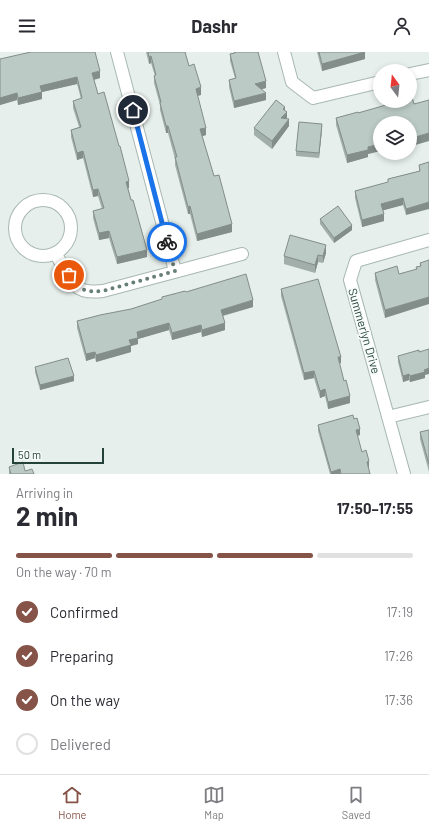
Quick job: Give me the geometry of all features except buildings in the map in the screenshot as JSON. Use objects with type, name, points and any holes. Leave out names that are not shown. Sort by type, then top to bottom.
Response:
[{"type":"street","points":[[118,52],[175,271]]},
{"type":"street","points":[[284,52],[292,82],[313,98],[373,84]]},
{"type":"street","points":[[417,73],[429,70]]},
{"type":"street","points":[[43,199],[56,203],[67,213],[71,231],[68,240],[63,247],[55,253],[46,256],[33,254],[21,246],[16,238],[14,229],[15,220],[25,205],[43,199]]},
{"type":"street","name":"Summerlyn Drive","points":[[404,474],[350,280],[356,261],[429,240]]},
{"type":"street","points":[[55,253],[76,286],[93,292],[103,291],[242,254]]},
{"type":"street","points":[[388,417],[429,407]]},
{"type":"way so far","points":[[69,275],[76,286],[93,292],[103,291],[175,271],[167,242]]},
{"type":"route","points":[[133,110],[167,242]]}]
